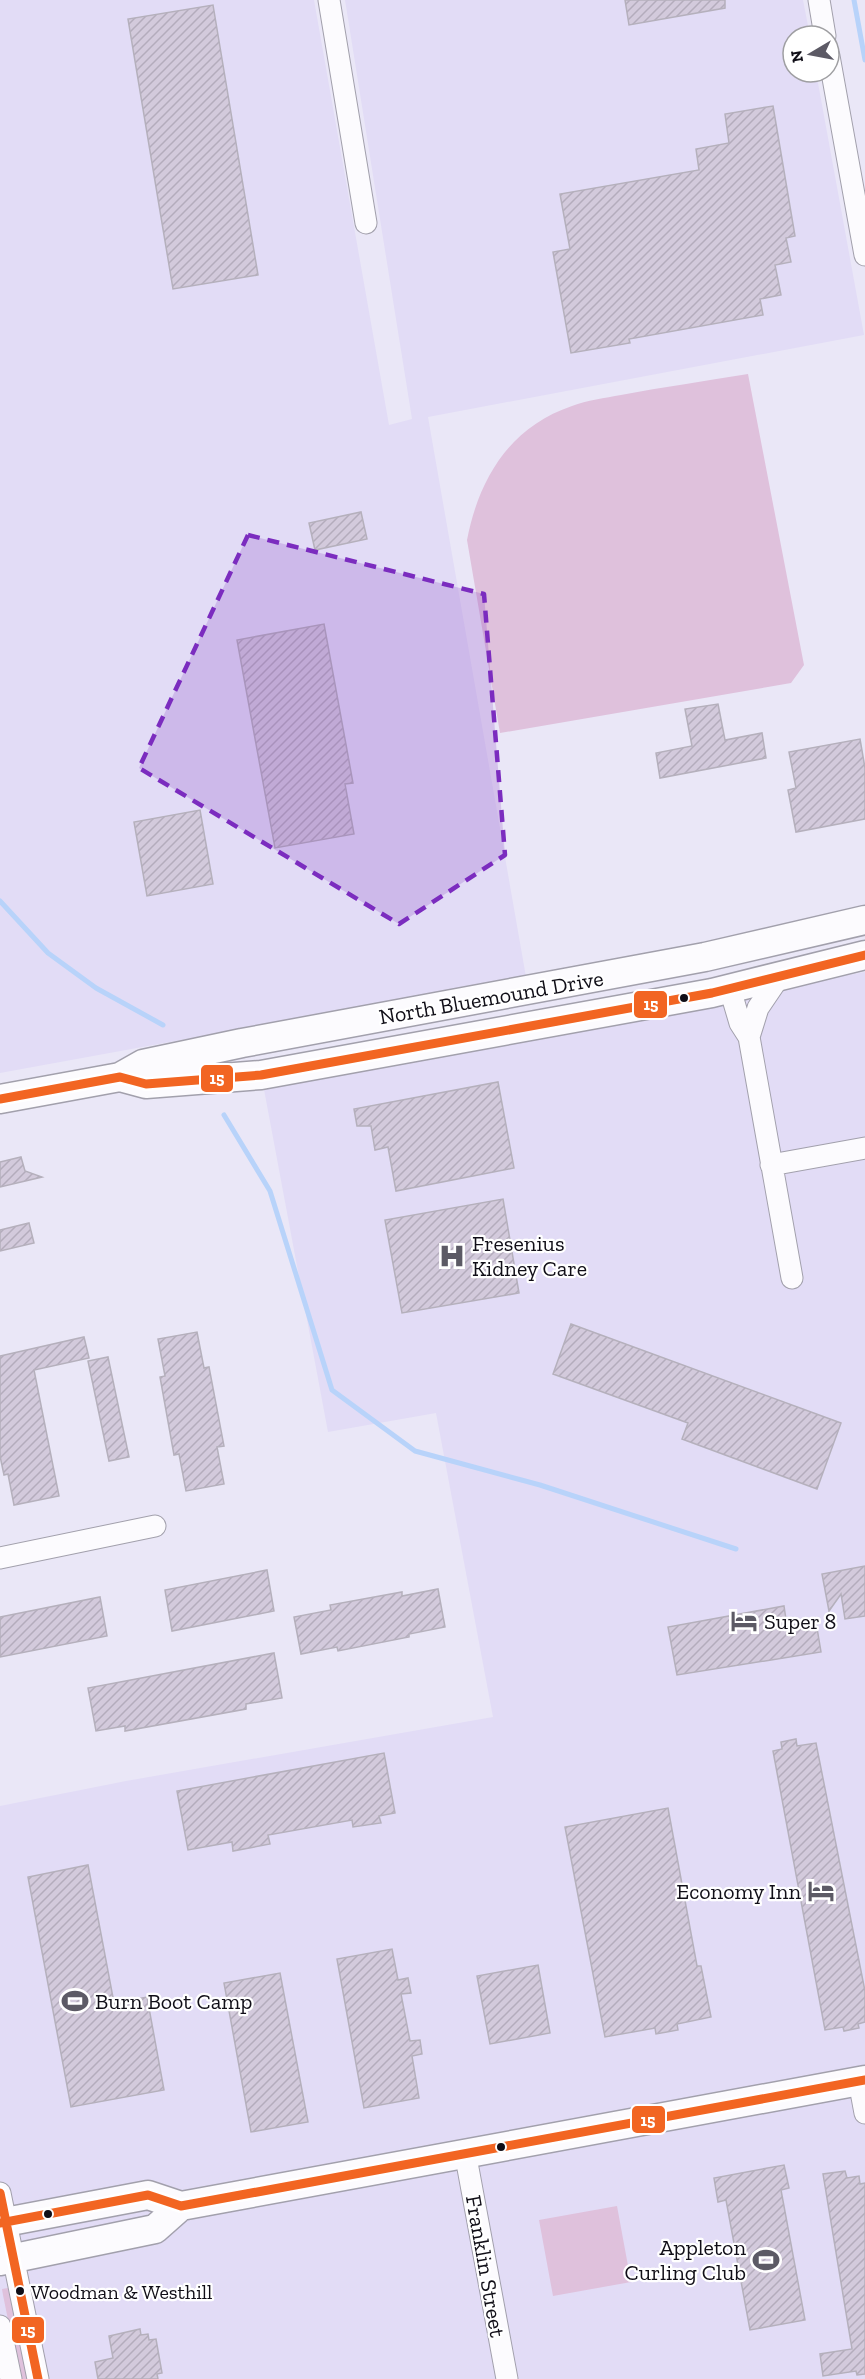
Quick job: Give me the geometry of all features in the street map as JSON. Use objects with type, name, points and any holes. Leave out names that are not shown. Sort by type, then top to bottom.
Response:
[{"type":"main road","name":"North Bluemound Drive","points":[[0,1099],[120,1077],[143,1064],[231,1045],[705,957],[865,920]]},
{"type":"main road","points":[[730,989],[733,976],[740,965],[809,948],[834,927]]},
{"type":"main road","name":"North Bluemound Drive","points":[[120,1077],[146,1084],[261,1074],[730,989],[865,955]]},
{"type":"main road","points":[[3,2222],[148,2195],[181,2206],[862,2080]]},
{"type":"main road","points":[[7,2260],[155,2229],[181,2206]]},
{"type":"street","points":[[328,0],[366,223]]},
{"type":"street","points":[[819,0],[823,24]]},
{"type":"street","points":[[834,84],[865,255]]},
{"type":"street","points":[[749,1037],[758,1008],[779,977]]},
{"type":"street","points":[[730,989],[740,1023],[749,1037],[792,1278]]},
{"type":"street","points":[[771,1165],[865,1148]]},
{"type":"street","points":[[0,1558],[155,1527]]},
{"type":"street","points":[[862,2080],[865,2113]]},
{"type":"street","name":"Franklin Street","points":[[465,2152],[507,2379]]},
{"type":"street","points":[[0,2193],[7,2260],[38,2379]]},
{"type":"street","points":[[0,2326],[11,2379]]},
{"type":"highlighted area","points":[[248,535],[484,594],[505,855],[399,924],[139,768]]},
{"type":"shaded area","points":[[0,0],[314,0],[389,425],[412,419],[345,0],[803,0],[808,24],[781,24],[781,84],[818,84],[864,335],[428,417],[526,977],[0,1073]]},
{"type":"shaded area","points":[[748,374],[804,665],[791,683],[500,733],[467,540],[480,496],[501,458],[531,427],[550,415],[578,404]]},
{"type":"shaded area","points":[[865,972],[865,2379],[0,2379],[0,1806],[126,1781],[493,1717],[436,1413],[328,1432],[263,1084]]},
{"type":"shaded area","points":[[617,2206],[631,2282],[553,2296],[539,2220]]},
{"type":"shaded area","points":[[8,2288],[27,2379],[20,2379],[2,2289]]},
{"type":"building","points":[[625,0],[725,0],[725,8],[629,25]]},
{"type":"building","points":[[213,5],[258,275],[173,289],[128,19]]},
{"type":"building","points":[[773,106],[795,236],[786,238],[791,262],[775,265],[781,295],[760,299],[763,315],[629,339],[630,343],[571,353],[553,252],[570,249],[560,194],[699,170],[696,149],[729,143],[725,114]]},
{"type":"building","points":[[361,512],[367,539],[315,550],[309,523]]},
{"type":"building","points":[[324,624],[353,783],[345,784],[354,834],[275,848],[237,640]]},
{"type":"building","points":[[718,704],[725,740],[762,733],[766,758],[660,778],[656,753],[692,746],[685,709]]},
{"type":"building","points":[[860,739],[865,768],[865,819],[796,832],[788,790],[796,788],[789,752]]},
{"type":"building","points":[[200,810],[213,884],[147,896],[134,822]]},
{"type":"building","points":[[498,1082],[514,1168],[396,1191],[388,1147],[375,1150],[371,1126],[357,1126],[354,1109]]},
{"type":"building","points":[[21,1157],[25,1171],[42,1177],[0,1187],[0,1162]]},
{"type":"building","name":"Fresenius Kidney Care","points":[[503,1199],[519,1293],[402,1313],[385,1220]]},
{"type":"building","points":[[29,1223],[34,1243],[0,1251],[0,1230]]},
{"type":"building","points":[[571,1324],[841,1423],[817,1489],[682,1439],[688,1423],[553,1374]]},
{"type":"building","points":[[197,1332],[204,1368],[209,1367],[224,1446],[217,1447],[224,1484],[186,1491],[179,1454],[174,1455],[160,1377],[165,1376],[158,1339]]},
{"type":"building","points":[[84,1337],[89,1358],[34,1370],[59,1496],[14,1505],[8,1474],[4,1475],[0,1456],[0,1356]]},
{"type":"building","points":[[108,1357],[129,1457],[109,1461],[88,1361]]},
{"type":"building","points":[[865,1566],[865,1616],[845,1619],[841,1594],[829,1611],[822,1574]]},
{"type":"building","points":[[267,1570],[274,1611],[172,1631],[165,1590]]},
{"type":"building","points":[[438,1589],[445,1627],[409,1634],[409,1637],[338,1651],[337,1647],[301,1654],[294,1617],[331,1610],[330,1605],[402,1592],[402,1596]]},
{"type":"building","points":[[100,1597],[107,1636],[0,1657],[0,1617]]},
{"type":"building","name":"Super 8","points":[[784,1606],[787,1626],[816,1622],[821,1652],[677,1675],[668,1627]]},
{"type":"building","points":[[274,1653],[282,1698],[246,1704],[246,1709],[125,1731],[125,1726],[96,1731],[88,1688]]},
{"type":"building","name":"Economy Inn","points":[[796,1739],[797,1746],[816,1743],[865,1991],[865,2022],[858,2024],[859,2028],[844,2031],[843,2027],[825,2030],[773,1751],[782,1749],[781,1742]]},
{"type":"building","points":[[384,1753],[395,1813],[379,1816],[381,1823],[353,1827],[352,1820],[268,1835],[270,1844],[233,1851],[232,1842],[188,1850],[177,1791]]},
{"type":"building","points":[[668,1808],[697,1966],[701,1966],[711,2017],[677,2024],[678,2030],[656,2034],[655,2028],[605,2037],[565,1827]]},
{"type":"building","points":[[88,1865],[114,2003],[147,1997],[164,2090],[71,2107],[28,1877]]},
{"type":"building","points":[[392,1949],[398,1980],[408,1978],[411,1993],[401,1994],[410,2041],[420,2040],[422,2054],[412,2056],[419,2098],[364,2108],[337,1959]]},
{"type":"building","points":[[538,1965],[550,2033],[490,2044],[477,1976]]},
{"type":"building","points":[[280,1973],[308,2122],[251,2132],[224,1983]]},
{"type":"building","name":"Appleton Curling Club","points":[[784,2165],[789,2188],[781,2190],[805,2320],[750,2330],[726,2200],[718,2202],[714,2178]]},
{"type":"building","points":[[845,2171],[847,2178],[859,2176],[860,2184],[865,2183],[865,2374],[857,2375],[856,2371],[823,2376],[820,2354],[852,2349],[823,2174]]},
{"type":"building","points":[[140,2329],[141,2335],[148,2334],[149,2340],[156,2339],[162,2373],[157,2374],[158,2379],[98,2379],[95,2362],[113,2358],[109,2336]]},
{"type":"waterway","points":[[854,0],[865,60]]},
{"type":"waterway","points":[[0,901],[48,953],[96,988],[163,1025]]},
{"type":"waterway","points":[[224,1115],[270,1191],[332,1390],[415,1451],[540,1485],[736,1549]]},
{"type":"transit line","name":"15","points":[[0,1099],[120,1077],[146,1084],[261,1075],[712,993],[865,955]]},
{"type":"transit line","name":"15","points":[[0,2223],[148,2195],[181,2206],[865,2080]]},
{"type":"transit line","name":"15","points":[[0,2193],[38,2379]]},
{"type":"place","name":"Fresenius Kidney Care","points":[[452,1256]]},
{"type":"place","name":"Super 8","points":[[744,1621]]},
{"type":"place","name":"Economy Inn","points":[[821,1891]]},
{"type":"place","name":"Burn Boot Camp","points":[[75,2001]]},
{"type":"place","name":"Appleton Curling Club","points":[[766,2260]]},
{"type":"place","name":"Woodman & Westhill","points":[[20,2291]]}]
